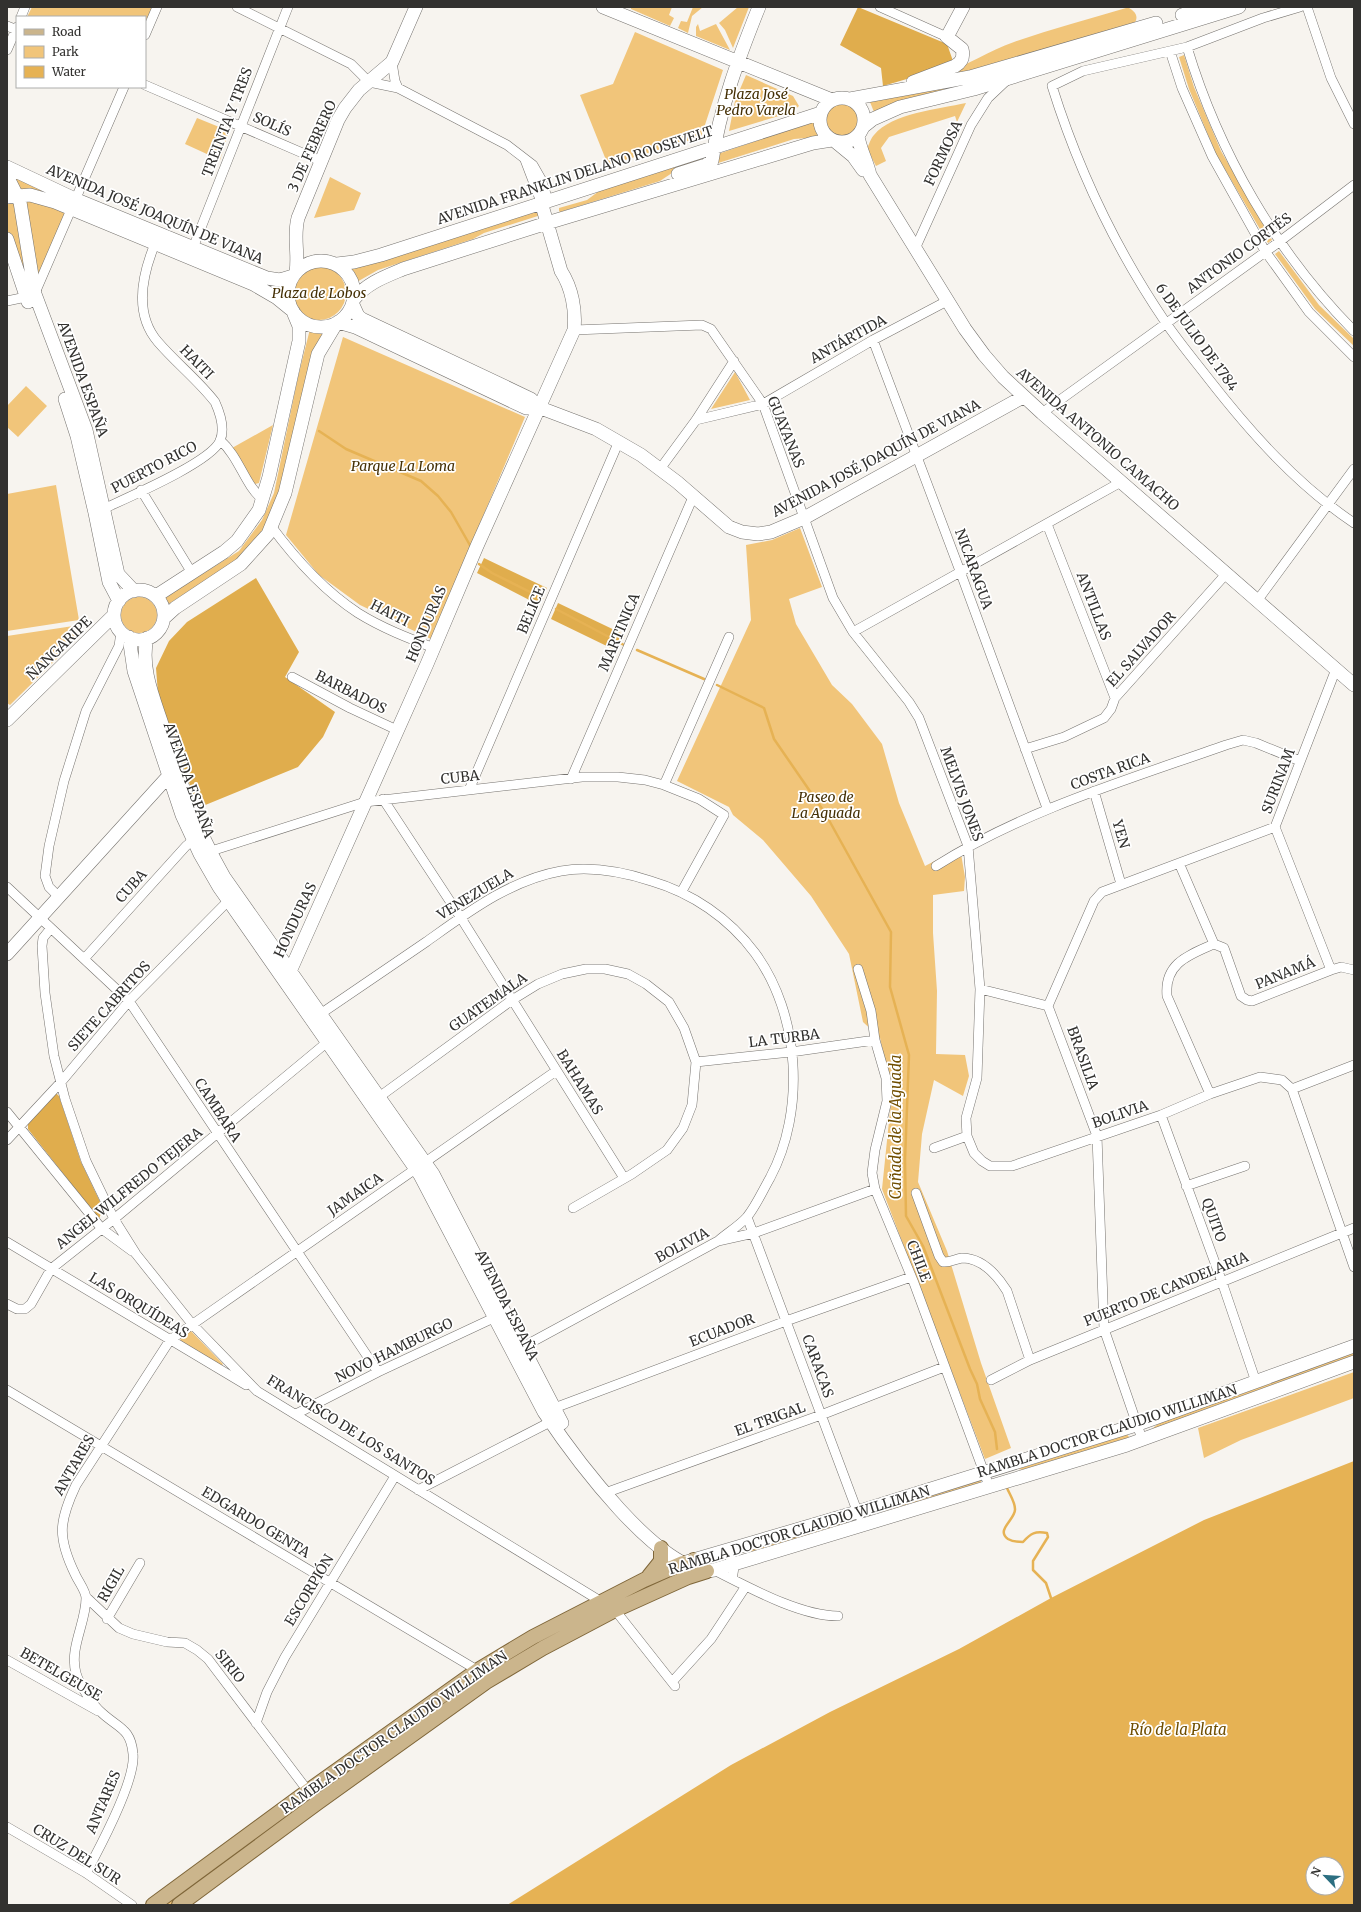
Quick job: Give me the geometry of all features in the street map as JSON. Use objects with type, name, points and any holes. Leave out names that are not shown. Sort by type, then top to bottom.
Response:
[{"type":"main road","name":"3 DE FEBRERO","points":[[295,274],[298,261],[295,240],[296,226],[321,161],[345,108],[359,90],[392,62],[416,7]]},
{"type":"main road","points":[[603,7],[832,100]]},
{"type":"main road","points":[[667,186],[676,175],[711,162],[713,148],[728,89],[759,7]]},
{"type":"main road","points":[[896,92],[906,85],[955,66],[960,62],[963,57],[962,49],[947,37],[963,7]]},
{"type":"main road","points":[[164,618],[163,606],[156,596],[142,590],[128,593],[119,601],[114,615],[117,625],[125,635],[140,640],[147,638],[158,631],[164,618],[175,608],[241,564],[268,534],[285,493],[318,354],[337,323],[348,313],[353,302],[362,289],[373,282],[403,269],[667,186],[813,144],[834,141],[847,142],[861,132],[873,119],[885,112],[1010,78],[1204,10],[1239,7]]},
{"type":"main road","points":[[834,141],[827,136],[821,126],[821,113],[827,104],[832,100],[838,98],[850,99],[896,92],[970,78],[1159,27]]},
{"type":"main road","points":[[850,99],[861,107],[864,114],[861,132]]},
{"type":"main road","name":"AVENIDA FRANKLIN DELANO ROOSEVELT","points":[[337,264],[381,255],[821,113]]},
{"type":"main road","name":"AVENIDA ANTONIO CAMACHO","points":[[861,132],[860,149],[870,175],[947,301],[984,355],[1023,397],[1042,414],[1354,685]]},
{"type":"main road","name":"AVENIDA ANTONIO CAMACHO","points":[[834,141],[846,148],[864,171],[870,175]]},
{"type":"main road","name":"AVENIDA JOSÉ JOAQUÍN DE VIANA","points":[[7,167],[75,204],[157,238],[253,284],[294,312]]},
{"type":"main road","points":[[7,176],[13,196]]},
{"type":"main road","name":"AVENIDA JOSÉ JOAQUÍN DE VIANA","points":[[13,196],[41,198],[75,204]]},
{"type":"main road","name":"AVENIDA ESPAÑA","points":[[13,196],[31,295]]},
{"type":"main road","name":"HONDURAS","points":[[285,972],[292,967],[434,648],[538,407],[574,330],[575,312],[566,279],[567,271],[545,201]]},
{"type":"main road","name":"AVENIDA JOSÉ JOAQUÍN DE VIANA","points":[[157,238],[193,248],[267,278],[280,280],[295,274]]},
{"type":"main road","name":"AVENIDA ESPAÑA","points":[[7,239],[31,295],[70,412],[118,574],[134,591]]},
{"type":"main road","points":[[156,596],[224,552],[237,541],[254,518],[263,500],[299,341],[299,326],[290,304],[288,292],[295,274],[308,263],[327,261],[337,264],[344,269],[353,283],[353,302]]},
{"type":"main road","name":"AVENIDA JOSÉ JOAQUÍN DE VIANA","points":[[353,302],[358,316],[362,319],[437,360]]},
{"type":"main road","points":[[294,312],[309,325],[318,327],[337,323]]},
{"type":"main road","name":"AVENIDA JOSÉ JOAQUÍN DE VIANA","points":[[337,323],[355,327],[437,360],[531,399],[538,407],[596,429],[619,441],[660,469],[729,527],[742,532],[758,534],[771,532],[804,518],[1023,397]]},
{"type":"main road","name":"AVENIDA ESPAÑA","points":[[100,511],[109,582],[119,601]]},
{"type":"main road","name":"ÑANGARIPE","points":[[7,720],[114,615]]},
{"type":"main road","name":"AVENIDA ESPAÑA","points":[[125,635],[134,671],[173,772]]},
{"type":"main road","name":"AVENIDA ESPAÑA","points":[[147,638],[145,658],[146,670],[173,772],[182,815],[197,837],[204,853],[232,897],[420,1166],[552,1415],[561,1438],[609,1492],[638,1529],[689,1567]]},
{"type":"main road","points":[[7,954],[173,772]]},
{"type":"main road","name":"RAMBLA DOCTOR CLAUDIO WILLIMAN","points":[[179,1905],[317,1803],[486,1682],[543,1648],[615,1610],[689,1567],[724,1552],[1002,1467],[1136,1424],[1354,1346]]},
{"type":"main road","name":"RAMBLA DOCTOR CLAUDIO WILLIMAN","points":[[153,1905],[308,1791],[478,1670],[533,1637],[644,1580],[689,1567],[710,1570],[1000,1483],[1142,1439],[1354,1362]]},
{"type":"main road","name":"AVENIDA ESPAÑA","points":[[609,1492],[689,1567]]},
{"type":"main road","points":[[644,1580],[661,1561],[662,1548]]},
{"type":"street","points":[[146,33],[157,7]]},
{"type":"street","points":[[238,7],[351,64],[369,82],[398,88],[498,139],[525,160],[545,201]]},
{"type":"street","name":"TREINTA Y TRES","points":[[193,248],[288,7]]},
{"type":"street","points":[[880,7],[947,37]]},
{"type":"street","points":[[1300,7],[1263,18],[1187,47],[1170,51],[1182,88],[1212,156],[1265,251],[1309,312],[1354,357]]},
{"type":"street","points":[[1307,7],[1331,78],[1354,124]]},
{"type":"street","points":[[7,50],[16,31]]},
{"type":"street","points":[[1187,47],[1197,82],[1226,150],[1279,242],[1325,302],[1354,331]]},
{"type":"street","name":"6 DE JULIO DE 1784","points":[[1170,51],[1083,71],[1052,86],[1066,129],[1124,256],[1166,323],[1235,413],[1289,470],[1328,505],[1354,523]]},
{"type":"street","points":[[392,62],[395,82],[398,88]]},
{"type":"street","name":"FORMOSA","points":[[915,249],[971,124],[988,98],[1010,78]]},
{"type":"street","name":"SOLÍS","points":[[146,85],[241,125],[321,161]]},
{"type":"street","points":[[7,302],[31,295],[75,204],[124,88]]},
{"type":"street","name":"ANTONIO CORTÉS","points":[[1042,414],[1279,242],[1354,185]]},
{"type":"street","name":"HAITI","points":[[157,238],[148,260],[141,286],[143,306],[147,323],[157,341],[215,402],[220,413],[220,440]]},
{"type":"street","name":"ANTÁRTIDA","points":[[696,420],[762,404],[873,340],[947,301]]},
{"type":"street","name":"GUAYANAS","points":[[574,330],[702,325],[712,329],[762,404],[804,518]]},
{"type":"street","name":"NICARAGUA","points":[[873,340],[1047,808]]},
{"type":"street","points":[[660,469],[696,420],[734,361]]},
{"type":"street","points":[[220,440],[230,449],[255,494],[263,500]]},
{"type":"street","name":"PUERTO RICO","points":[[100,511],[197,464],[214,448],[220,440]]},
{"type":"street","name":"BELICE","points":[[469,790],[619,441]]},
{"type":"street","points":[[1257,601],[1354,469]]},
{"type":"street","points":[[853,632],[1121,482]]},
{"type":"street","points":[[142,490],[192,573]]},
{"type":"street","name":"MARTINICA","points":[[571,779],[693,497]]},
{"type":"street","name":"MELVIS JONES","points":[[804,518],[833,598],[853,632],[909,702],[919,718],[968,846],[980,989],[978,1078],[966,1118],[967,1136]]},
{"type":"street","name":"ANTILLAS","points":[[1047,524],[1115,698]]},
{"type":"street","name":"HAITI","points":[[271,526],[305,570],[358,613],[403,636],[434,648]]},
{"type":"street","name":"EL SALVADOR","points":[[1026,749],[1064,737],[1104,718],[1111,709],[1115,698],[1226,574]]},
{"type":"street","points":[[59,897],[49,887],[46,876],[49,846],[64,781],[86,711],[125,635]]},
{"type":"street","points":[[664,785],[729,637]]},
{"type":"street","name":"SURINAM","points":[[1331,970],[1275,827],[1336,670]]},
{"type":"street","name":"BARBADOS","points":[[292,677],[350,708],[397,730]]},
{"type":"street","name":"COSTA RICA","points":[[936,866],[968,846],[1047,808],[1226,744],[1243,740],[1256,743],[1300,761]]},
{"type":"street","name":"CUBA","points":[[204,853],[365,802],[571,779],[618,777],[645,780],[664,785],[699,799],[724,815],[682,891]]},
{"type":"street","name":"YEN","points":[[1094,791],[1121,884]]},
{"type":"street","name":"BAHAMAS","points":[[383,799],[461,918],[624,1178]]},
{"type":"street","points":[[980,989],[1048,1006],[1094,901],[1102,892],[1275,827]]},
{"type":"street","name":"CUBA","points":[[84,959],[197,837]]},
{"type":"street","points":[[1179,863],[1214,944],[1190,955],[1173,967],[1168,976],[1166,986],[1169,1005],[1194,1054],[1210,1094]]},
{"type":"street","name":"VENEZUELA","points":[[316,1017],[461,918],[497,895],[529,879],[562,871],[612,871],[634,875],[682,891],[716,914],[746,942],[755,953],[774,986],[784,1014],[794,1078],[787,1133],[779,1161],[748,1216],[718,1241]]},
{"type":"street","name":"CAMBARA","points":[[7,887],[129,1001],[378,1372]]},
{"type":"street","name":"SIETE CABRITOS","points":[[7,1140],[61,1082],[129,1001],[232,897]]},
{"type":"street","name":"FRANCISCO DE LOS SANTOS","points":[[51,928],[43,938],[42,946],[44,985],[49,1030],[61,1082],[86,1161],[114,1219],[136,1254],[192,1324],[257,1392],[296,1414],[615,1610],[674,1684],[711,1639],[746,1586]]},
{"type":"street","name":"PANAMÁ","points":[[1214,944],[1224,948],[1241,996],[1246,1000],[1252,1001],[1341,967],[1354,970]]},
{"type":"street","name":"GUATEMALA","points":[[374,1100],[512,1000],[538,984],[562,974],[586,969],[605,969],[628,974],[646,984],[669,1002],[684,1028],[696,1062],[692,1105],[682,1128],[667,1150],[624,1178],[573,1208]]},
{"type":"street","name":"CHILE","points":[[858,969],[871,1011],[875,1040],[886,1078],[887,1102],[875,1150],[872,1173],[875,1189],[911,1277],[983,1472],[1000,1483]]},
{"type":"street","name":"BRASILIA","points":[[1048,1006],[1097,1136],[1104,1329],[1142,1439]]},
{"type":"street","name":"ANGEL WILFREDO TEJERA","points":[[51,1268],[102,1229],[332,1039]]},
{"type":"street","name":"LA TURBA","points":[[696,1062],[791,1052],[875,1040]]},
{"type":"street","points":[[1354,1065],[1292,1089],[1354,1267]]},
{"type":"street","name":"JAMAICA","points":[[170,1340],[556,1071]]},
{"type":"street","name":"BOLIVIA","points":[[967,1136],[974,1153],[990,1166],[1012,1166],[1161,1115],[1210,1094],[1260,1077],[1282,1080],[1292,1089]]},
{"type":"street","points":[[7,1112],[102,1229],[136,1254]]},
{"type":"street","name":"QUITO","points":[[1161,1115],[1222,1282],[1256,1382]]},
{"type":"street","points":[[934,1148],[967,1136]]},
{"type":"street","points":[[1186,1186],[1245,1166]]},
{"type":"street","name":"BOLIVIA","points":[[518,1350],[718,1241],[754,1233],[875,1189]]},
{"type":"street","points":[[916,1193],[939,1256],[943,1262],[948,1263],[960,1258],[980,1263],[995,1275],[1002,1283],[1007,1291],[1030,1360]]},
{"type":"street","name":"CARACAS","points":[[748,1216],[862,1525]]},
{"type":"street","name":"PUERTO DE CANDELARIA","points":[[991,1380],[1030,1360],[1104,1329],[1354,1228]]},
{"type":"street","name":"LAS ORQUÍDEAS","points":[[7,1242],[257,1392]]},
{"type":"street","points":[[7,1304],[17,1309],[25,1309],[31,1304],[51,1268]]},
{"type":"street","name":"ECUADOR","points":[[418,1490],[552,1415],[786,1321],[911,1277]]},
{"type":"street","name":"NOVO HAMBURGO","points":[[296,1414],[378,1372],[500,1315]]},
{"type":"street","name":"ANTARES","points":[[86,1874],[110,1824],[130,1778],[133,1766],[131,1739],[121,1727],[101,1713],[86,1694],[76,1673],[77,1639],[86,1597],[67,1557],[62,1539],[62,1523],[67,1504],[76,1485],[170,1340]]},
{"type":"street","name":"EL TRIGAL","points":[[609,1492],[821,1415],[944,1368]]},
{"type":"street","name":"EDGARDO GENTA","points":[[7,1390],[478,1670],[486,1682]]},
{"type":"street","name":"ESCORPIÓN","points":[[256,1723],[267,1692],[285,1657],[395,1476]]},
{"type":"street","points":[[724,1552],[732,1558],[734,1563],[732,1579]]},
{"type":"street","name":"RIGIL","points":[[108,1618],[140,1563]]},
{"type":"street","points":[[710,1570],[812,1612],[838,1616]]},
{"type":"street","name":"SIRIO","points":[[86,1597],[119,1628],[133,1634],[167,1642],[185,1643],[208,1659],[317,1803]]},
{"type":"street","name":"BETELGEUSE","points":[[7,1660],[101,1713]]},
{"type":"street","name":"CRUZ DEL SUR","points":[[7,1827],[86,1874],[132,1905]]},
{"type":"green space","points":[[32,7],[153,7],[146,24],[146,16],[28,16]]},
{"type":"green space","points":[[631,7],[672,7],[669,15],[674,18],[670,26],[631,9]]},
{"type":"green space","points":[[693,7],[703,7],[692,16],[688,33],[678,28],[681,21],[687,22]]},
{"type":"green space","points":[[738,7],[749,7],[733,48],[725,30],[719,23]]},
{"type":"green space","points":[[1129,8],[1136,15],[1134,24],[967,73],[942,75],[1014,42]]},
{"type":"green space","points":[[698,24],[700,31],[716,24],[730,50],[696,36],[696,27]]},
{"type":"green space","points":[[635,32],[723,70],[701,137],[608,165],[580,95],[613,84]]},
{"type":"green space","points":[[1184,55],[1194,87],[1221,151],[1272,240],[1268,243],[1216,154],[1189,89],[1179,57]]},
{"type":"green space","points":[[1001,73],[971,85],[874,112],[870,102],[936,89]]},
{"type":"green space","name":"Plaza José Pedro Varela","points":[[746,75],[793,96],[799,106],[792,112],[729,131],[735,101]]},
{"type":"green space","points":[[845,103],[854,108],[858,113],[858,127],[854,132],[849,136],[839,137],[835,136],[826,127],[825,117],[826,113],[835,104]]},
{"type":"green space","points":[[966,103],[957,122],[955,116],[889,137],[881,148],[886,161],[876,166],[867,149],[873,136],[882,128],[892,122],[917,113]]},
{"type":"green space","points":[[197,118],[229,131],[220,160],[185,144]]},
{"type":"green space","points":[[814,121],[820,137],[794,139],[715,164],[715,155]]},
{"type":"green space","points":[[706,157],[672,173],[660,181],[560,212],[559,211],[559,208],[587,200],[599,191]]},
{"type":"green space","points":[[10,172],[67,201],[20,189]]},
{"type":"green space","points":[[330,177],[361,193],[354,210],[314,218]]},
{"type":"green space","points":[[27,200],[64,211],[65,213],[38,275],[25,202]]},
{"type":"green space","points":[[7,201],[15,202],[28,282],[7,229]]},
{"type":"green space","points":[[540,210],[541,215],[378,270],[355,283],[348,270]]},
{"type":"green space","points":[[1279,251],[1319,305],[1354,339],[1354,346],[1315,309],[1275,254]]},
{"type":"green space","name":"Plaza de Lobos","points":[[314,266],[324,266],[334,270],[342,278],[346,288],[346,298],[342,308],[334,316],[324,320],[314,320],[304,316],[296,308],[292,298],[292,288],[296,278],[304,270]]},
{"type":"green space","points":[[310,329],[317,331],[325,330],[314,354],[280,496],[269,523],[245,555],[167,605],[164,598],[239,551],[262,520],[274,493],[298,377]]},
{"type":"green space","name":"Parque La Loma","points":[[343,337],[525,417],[431,639],[360,605],[319,575],[286,535]]},
{"type":"green space","points":[[735,372],[750,400],[711,409]]},
{"type":"green space","points":[[26,386],[47,406],[18,437],[7,427],[7,406]]},
{"type":"green space","points":[[273,425],[259,483],[255,484],[232,448]]},
{"type":"green space","points":[[56,485],[79,620],[7,631],[7,494]]},
{"type":"green space","name":"Paseo de La Aguada","points":[[800,528],[822,587],[789,599],[796,624],[832,685],[852,704],[882,744],[899,803],[925,866],[960,848],[965,877],[964,891],[933,895],[933,933],[937,991],[936,1054],[965,1055],[969,1076],[963,1096],[934,1080],[922,1134],[918,1182],[947,1251],[981,1363],[1011,1448],[985,1459],[882,1189],[892,1092],[880,1038],[863,1022],[849,954],[811,896],[763,840],[733,815],[729,807],[677,781],[751,620],[746,545],[772,540]]},
{"type":"green space","points":[[139,597],[152,602],[157,615],[152,628],[139,633],[126,628],[121,615],[126,602]]},
{"type":"green space","points":[[80,625],[82,634],[10,705],[7,703],[7,636]]},
{"type":"green space","points":[[190,1331],[223,1364],[221,1366],[181,1342],[180,1338]]},
{"type":"green space","points":[[1354,1352],[1354,1359],[1154,1429],[1153,1428],[1159,1423]]},
{"type":"green space","points":[[1354,1372],[1354,1398],[1241,1440],[1204,1458],[1198,1428]]},
{"type":"green space","points":[[1127,1434],[1129,1437],[1123,1440],[1025,1470],[1018,1469]]},
{"type":"green space","points":[[981,1480],[981,1482],[976,1485],[868,1516]]},
{"type":"green space","points":[[847,1521],[847,1523],[749,1553],[748,1551]]},
{"type":"green space","points":[[308,1799],[308,1803],[171,1905],[160,1905]]},
{"type":"shaded area","points":[[858,7],[947,44],[953,61],[917,76],[883,86],[881,68],[840,45]]},
{"type":"shaded area","points":[[484,558],[547,588],[539,605],[477,573]]},
{"type":"shaded area","points":[[256,578],[299,652],[285,677],[335,712],[323,737],[298,767],[198,808],[158,694],[156,668],[169,641],[187,622]]},
{"type":"shaded area","points":[[558,603],[625,635],[617,651],[551,619]]},
{"type":"shaded area","points":[[56,1093],[59,1096],[81,1162],[103,1208],[99,1219],[28,1129],[28,1123]]},
{"type":"water","name":"Río de la Plata","points":[[1354,1461],[1354,1905],[507,1905],[731,1765],[830,1712],[959,1649],[1051,1598],[1204,1520]]},
{"type":"waterway","name":"Cañada de la Aguada","points":[[319,431],[346,449],[421,481],[438,496],[451,512],[471,547]]},
{"type":"waterway","name":"Cañada de la Aguada","points":[[479,564],[492,573],[542,598]]},
{"type":"waterway","name":"Cañada de la Aguada","points":[[556,609],[624,645]]},
{"type":"waterway","name":"Cañada de la Aguada","points":[[637,650],[704,679]]},
{"type":"waterway","name":"Cañada de la Aguada","points":[[717,685],[764,708],[774,739],[825,813],[891,932],[890,987],[909,1055],[905,1160],[906,1216],[923,1246],[977,1384],[980,1399],[995,1432],[997,1449]]},
{"type":"waterway","name":"Cañada de la Aguada","points":[[1007,1488],[1015,1509],[1005,1528],[1005,1536],[1012,1541],[1023,1542],[1034,1533],[1047,1533],[1048,1537],[1033,1561],[1033,1570],[1046,1583],[1051,1598]]}]
